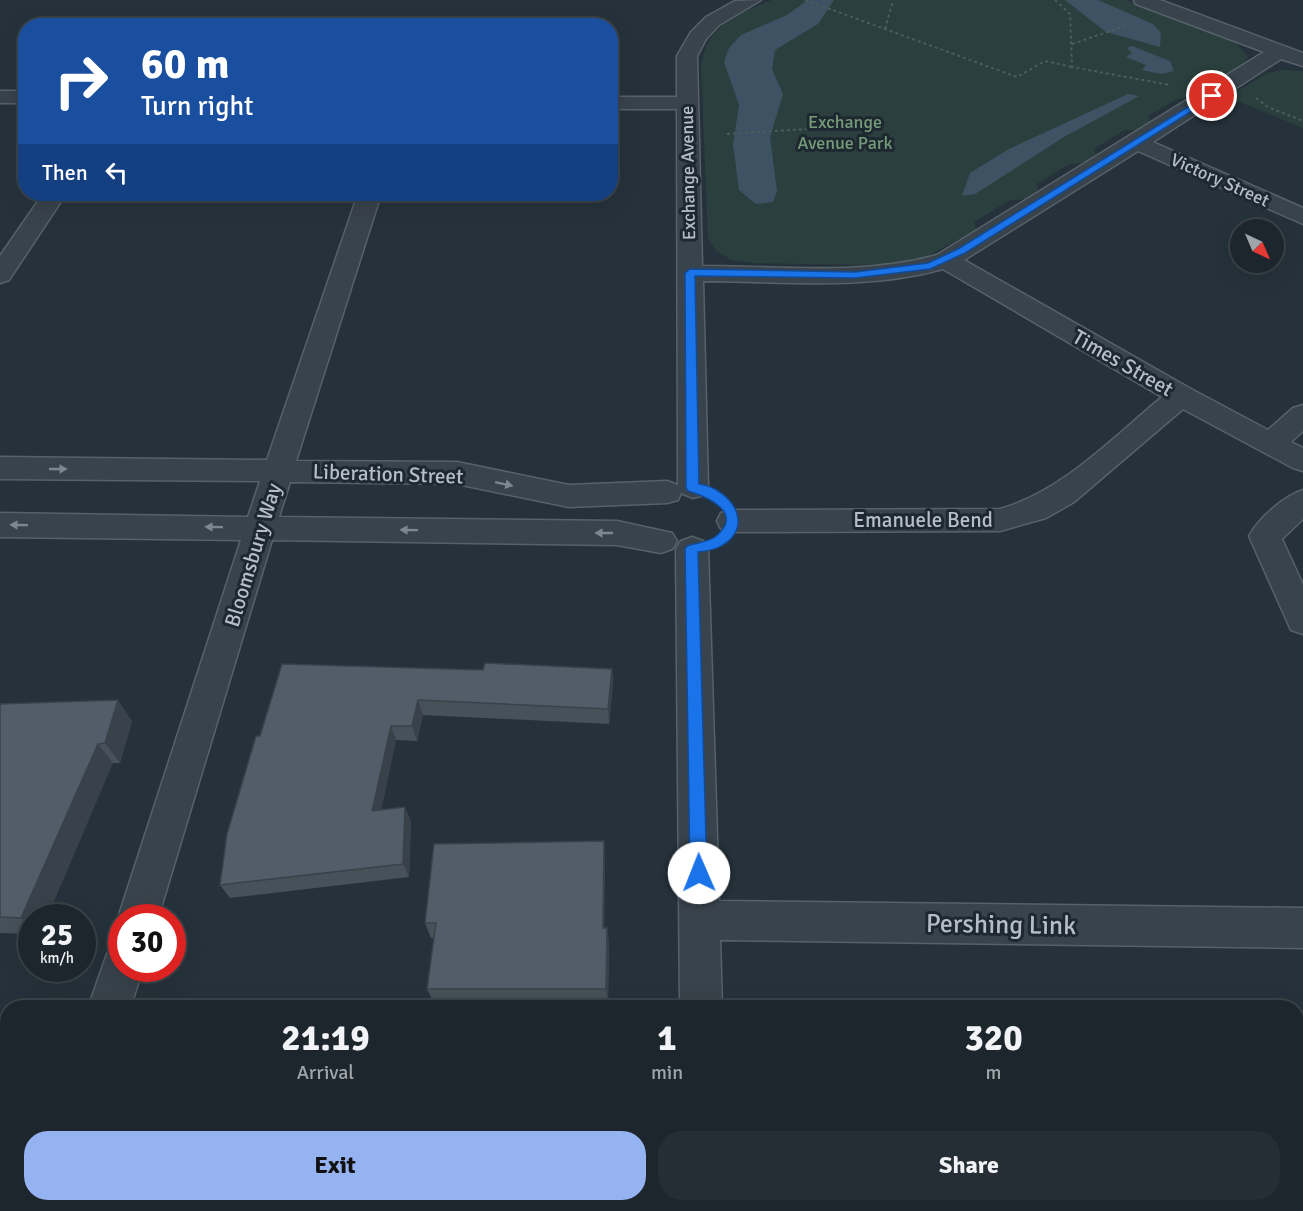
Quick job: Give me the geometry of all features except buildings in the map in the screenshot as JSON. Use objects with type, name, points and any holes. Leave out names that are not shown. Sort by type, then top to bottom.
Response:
[{"type":"street","name":"Exchange Avenue","points":[[680,490],[690,273],[687,56],[691,45],[720,5],[752,0]]},
{"type":"street","points":[[1143,0],[1175,4],[1303,60]]},
{"type":"street","points":[[690,273],[855,275],[913,270],[946,260],[1279,51]]},
{"type":"street","points":[[0,97],[18,98]]},
{"type":"street","points":[[618,103],[688,103]]},
{"type":"street","name":"Victory Street","points":[[1136,142],[1303,217]]},
{"type":"street","points":[[0,275],[49,201]]},
{"type":"street","name":"Bloomsbury Way","points":[[142,904],[278,471],[368,201]]},
{"type":"street","name":"Times Street","points":[[946,260],[1182,396],[1303,461]]},
{"type":"street","name":"Emanuele Bend","points":[[732,521],[1000,520],[1035,510],[1063,494],[1182,396]]},
{"type":"street","points":[[1271,443],[1303,415]]},
{"type":"street","name":"Liberation Street","points":[[0,468],[457,473],[569,496],[680,490]]},
{"type":"street","points":[[0,525],[617,533],[676,545],[717,542],[730,529],[732,521],[727,505],[721,498],[704,489],[680,490],[650,505],[647,518],[651,531],[676,545]]},
{"type":"street","points":[[1303,501],[1265,536],[1303,621]]},
{"type":"street","points":[[676,545],[700,920],[700,1000]]},
{"type":"street","name":"Pershing Link","points":[[700,920],[1303,928]]},
{"type":"street","points":[[112,1000],[118,982]]},
{"type":"path","points":[[805,0],[1017,77],[1045,61],[1145,81]]},
{"type":"path","points":[[885,29],[893,0]]},
{"type":"path","points":[[1055,0],[1069,11],[1072,67]]},
{"type":"path","points":[[1072,44],[1135,23]]},
{"type":"path","points":[[1256,94],[1260,102],[1303,121]]},
{"type":"path","points":[[1288,122],[1294,117]]},
{"type":"path","points":[[727,134],[806,129]]},
{"type":"green space","name":"Exchange Avenue Park","points":[[772,0],[1126,0],[1235,42],[1248,57],[1241,67],[1190,98],[1177,99],[1148,116],[1150,123],[1138,130],[1125,130],[1094,149],[1096,156],[1084,163],[1069,164],[1037,184],[1038,192],[1027,199],[1010,200],[974,222],[976,230],[926,257],[900,263],[875,265],[753,263],[732,260],[717,251],[708,238],[701,66],[710,40],[717,31],[736,16]]},
{"type":"green space","points":[[1280,70],[1303,71],[1303,128],[1228,97],[1268,73]]},
{"type":"water","points":[[808,0],[834,0],[818,24],[775,50],[772,69],[783,94],[770,137],[777,191],[773,202],[756,204],[739,190],[733,144],[739,105],[724,62],[729,48],[741,35],[787,15]]},
{"type":"water","points":[[1065,0],[1098,0],[1153,24],[1161,33],[1160,47],[1106,32]]},
{"type":"water","points":[[1132,46],[1170,61],[1174,71],[1161,74],[1142,70],[1146,65],[1126,57],[1132,53],[1127,48]]},
{"type":"water","points":[[1128,94],[1139,96],[1064,137],[975,194],[962,196],[970,173],[1009,149]]},
{"type":"route","points":[[699,873],[692,549],[708,547],[717,542],[725,536],[732,521],[731,513],[721,498],[704,489],[693,488],[690,273],[855,275],[913,270],[930,266],[962,251],[1212,96]]}]
